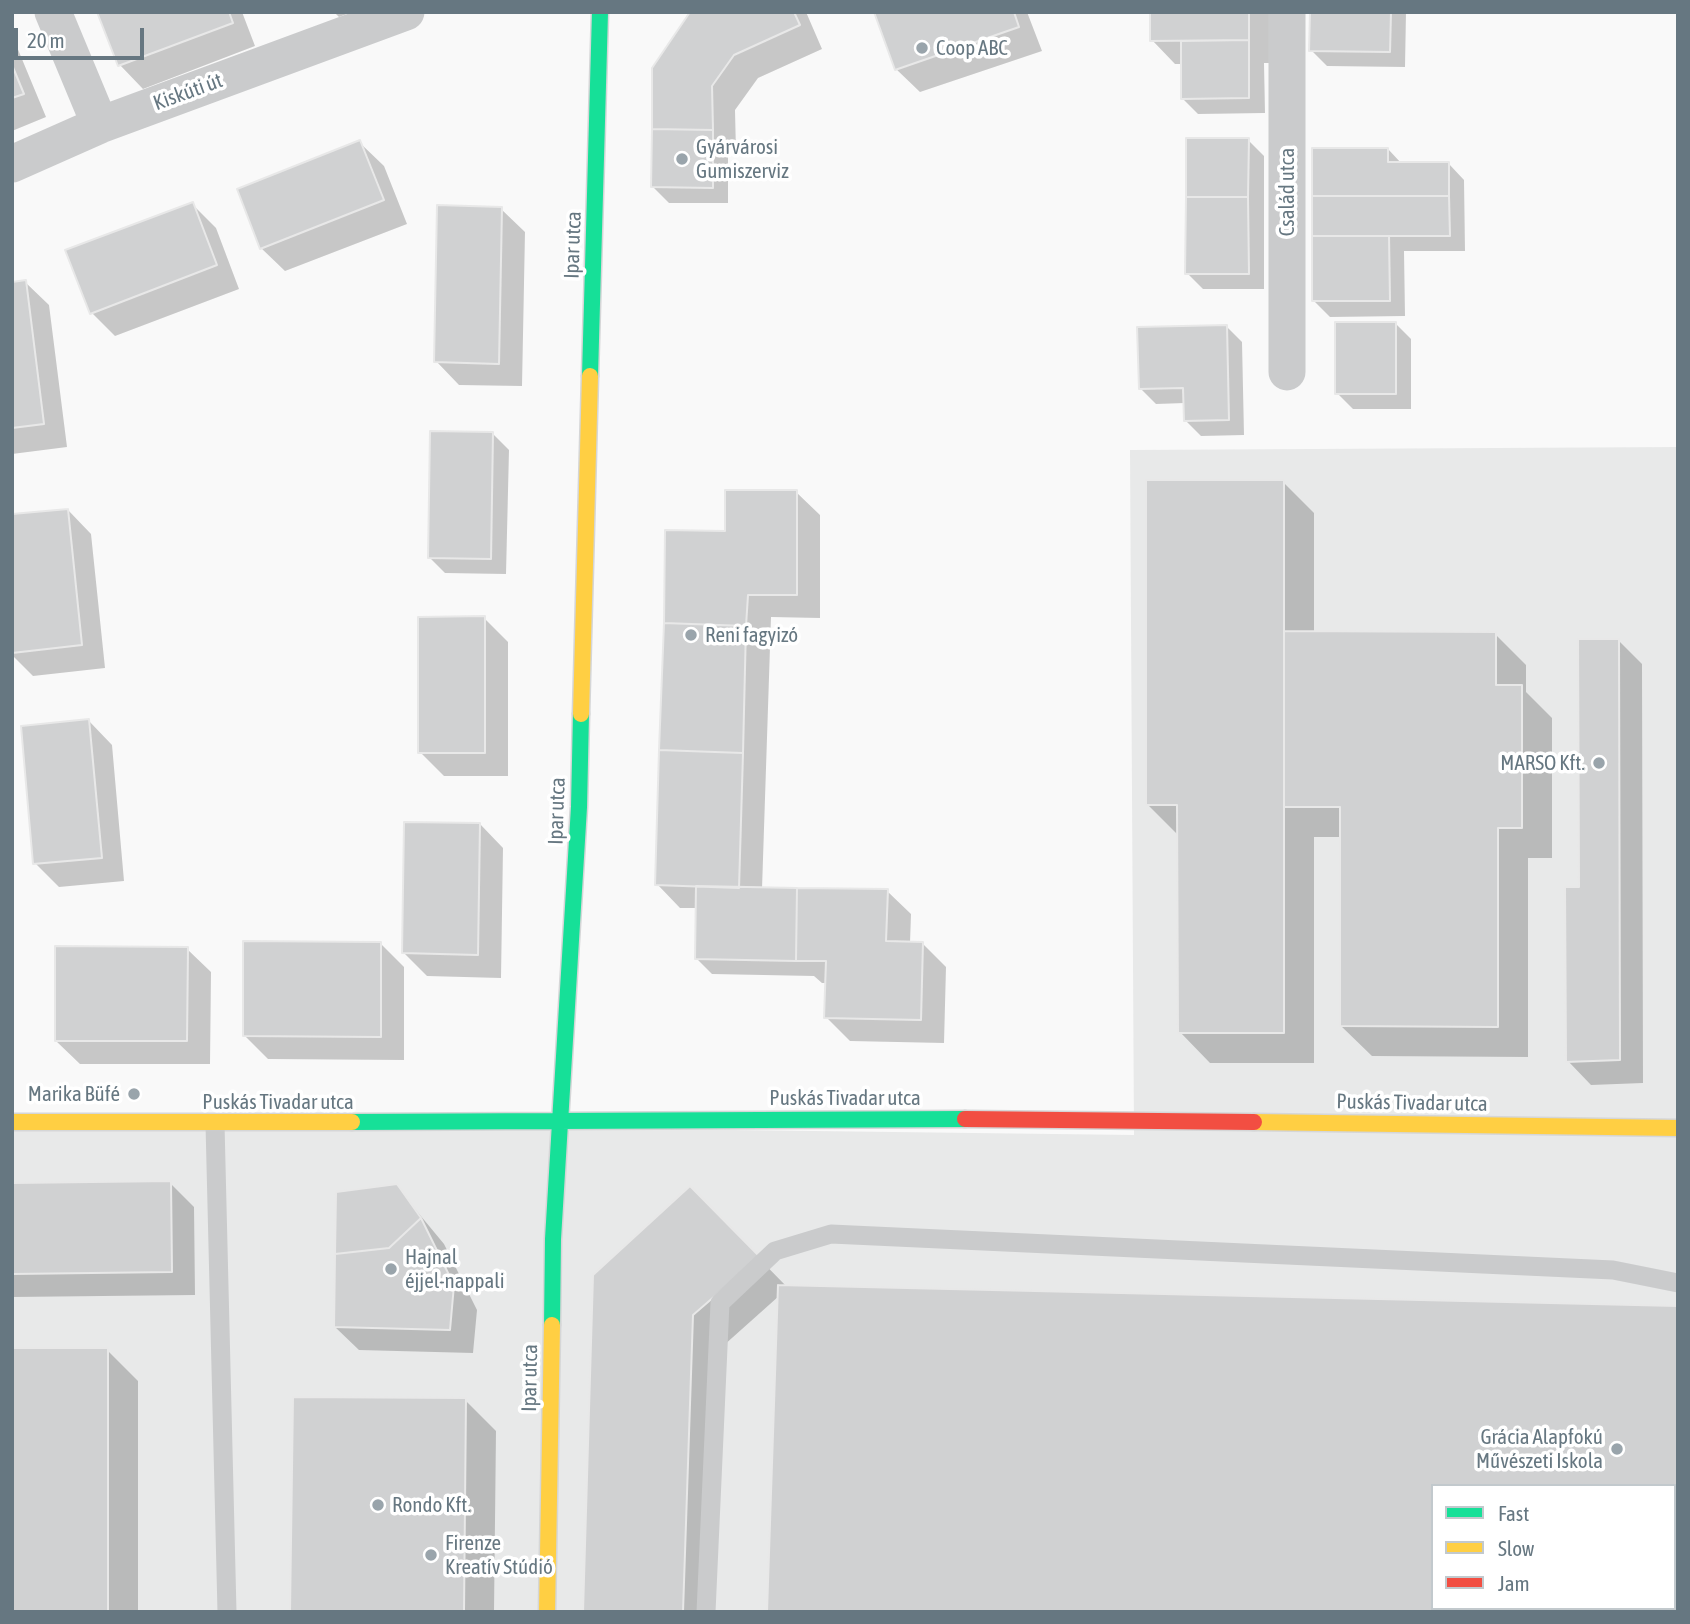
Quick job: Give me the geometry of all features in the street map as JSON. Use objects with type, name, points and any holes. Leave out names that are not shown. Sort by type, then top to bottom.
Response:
[{"type":"street","points":[[53,12],[100,125]]},
{"type":"street","name":"Ipar utca","points":[[547,1612],[553,1239],[579,807],[600,12]]},
{"type":"street","name":"Család utca","points":[[1287,12],[1287,372]]},
{"type":"street","name":"Kiskúti út","points":[[12,164],[100,125],[397,14]]},
{"type":"street","name":"Puskás Tivadar utca","points":[[12,1122],[215,1124],[670,1119],[1072,1119],[1678,1128]]},
{"type":"lane","points":[[215,1124],[227,1612]]},
{"type":"lane","points":[[706,1612],[720,1303],[775,1251],[831,1234],[1613,1270],[1678,1283]]},
{"type":"shaded area","points":[[1678,447],[1678,1612],[12,1612],[12,1121],[1134,1135],[1130,450]]},
{"type":"building","points":[[97,12],[229,12],[233,23],[118,66]]},
{"type":"building","points":[[690,12],[794,12],[800,25],[734,55],[712,86],[713,130],[652,129],[652,68]]},
{"type":"building","name":"Coop ABC","points":[[874,12],[1014,12],[1019,27],[895,70]]},
{"type":"building","points":[[1150,12],[1249,12],[1249,40],[1150,41]]},
{"type":"building","points":[[1310,12],[1391,12],[1390,52],[1309,51]]},
{"type":"building","points":[[1249,40],[1249,98],[1181,99],[1181,41]]},
{"type":"building","points":[[12,65],[24,94],[12,98]]},
{"type":"building","name":"Gyárvárosi Gumiszerviz","points":[[652,129],[713,130],[713,188],[651,187]]},
{"type":"building","points":[[1186,138],[1249,138],[1248,197],[1186,197]]},
{"type":"building","points":[[360,140],[384,200],[260,249],[237,189]]},
{"type":"building","points":[[1312,148],[1388,148],[1388,162],[1449,162],[1449,196],[1312,196]]},
{"type":"building","points":[[1312,196],[1449,196],[1450,236],[1312,236]]},
{"type":"building","points":[[1186,197],[1248,197],[1249,274],[1185,274]]},
{"type":"building","points":[[193,202],[217,265],[90,314],[65,250]]},
{"type":"building","points":[[437,205],[502,207],[499,364],[434,362]]},
{"type":"building","points":[[1312,236],[1389,236],[1390,301],[1312,301]]},
{"type":"building","points":[[26,280],[44,424],[12,428],[12,282]]},
{"type":"building","points":[[1335,322],[1396,322],[1396,394],[1335,394]]},
{"type":"building","points":[[1227,325],[1229,420],[1184,421],[1183,388],[1139,389],[1137,327]]},
{"type":"building","points":[[430,431],[493,432],[491,559],[428,558]]},
{"type":"building","points":[[1146,480],[1284,480],[1284,1033],[1178,1033],[1177,805],[1146,805]]},
{"type":"building","points":[[725,490],[797,490],[797,595],[748,595],[746,626],[664,623],[665,530],[725,531]]},
{"type":"building","points":[[68,509],[82,645],[12,653],[12,514]]},
{"type":"building","points":[[485,616],[485,753],[418,753],[418,617]]},
{"type":"building","points":[[664,623],[746,626],[743,753],[659,750]]},
{"type":"building","points":[[1284,631],[1496,632],[1496,685],[1522,685],[1522,828],[1498,828],[1498,1027],[1340,1026],[1340,807],[1284,807]]},
{"type":"building","name":"MARSO Kft.","points":[[1578,639],[1619,639],[1620,1060],[1566,1062],[1565,887],[1579,887]]},
{"type":"building","points":[[89,719],[102,858],[33,864],[21,726]]},
{"type":"building","points":[[659,750],[743,753],[739,888],[655,885]]},
{"type":"building","points":[[404,822],[480,823],[478,955],[402,953]]},
{"type":"building","points":[[696,886],[797,888],[796,961],[695,959]]},
{"type":"building","points":[[797,888],[888,889],[886,941],[923,942],[921,1020],[824,1018],[826,961],[796,961]]},
{"type":"building","points":[[243,941],[381,942],[381,1037],[243,1036]]},
{"type":"building","points":[[55,946],[188,947],[187,1041],[55,1041]]},
{"type":"building","points":[[171,1181],[172,1272],[12,1274],[12,1183]]},
{"type":"building","points":[[397,1184],[421,1218],[389,1248],[335,1254],[336,1192]]},
{"type":"building","points":[[690,1186],[760,1257],[693,1315],[683,1612],[583,1612],[593,1275]]},
{"type":"building","name":"Hajnal éjjel-nappali","points":[[421,1218],[454,1285],[450,1330],[334,1327],[335,1254],[389,1248]]},
{"type":"building","points":[[778,1285],[1678,1306],[1678,1612],[767,1612]]},
{"type":"building","points":[[12,1348],[108,1348],[108,1612],[12,1612]]},
{"type":"building","name":"Rondo Kft.","points":[[293,1397],[466,1398],[464,1612],[290,1612]]},
{"type":"traffic: fast","points":[[590,376],[600,12]]},
{"type":"traffic: fast","points":[[552,1325],[553,1239],[579,807],[581,714]]},
{"type":"traffic: fast","points":[[352,1122],[965,1119]]},
{"type":"traffic: slow","points":[[581,714],[590,376]]},
{"type":"traffic: slow","points":[[12,1122],[352,1122]]},
{"type":"traffic: slow","points":[[1254,1122],[1678,1128]]},
{"type":"traffic: slow","points":[[547,1612],[552,1325]]},
{"type":"traffic: jam","points":[[965,1119],[1254,1122]]},
{"type":"place","name":"Coop ABC","points":[[922,48]]},
{"type":"place","name":"Gyárvárosi Gumiszerviz","points":[[682,159]]},
{"type":"place","name":"Reni fagyizó","points":[[691,635]]},
{"type":"place","name":"MARSO Kft.","points":[[1599,763]]},
{"type":"place","name":"Marika Büfé","points":[[134,1094]]},
{"type":"place","name":"Hajnal éjjel-nappali","points":[[391,1269]]},
{"type":"place","name":"Grácia Alapfokú Művészeti Iskola","points":[[1617,1449]]},
{"type":"place","name":"Rondo Kft.","points":[[378,1505]]},
{"type":"place","name":"Firenze Kreatív Stúdió","points":[[431,1555]]}]
